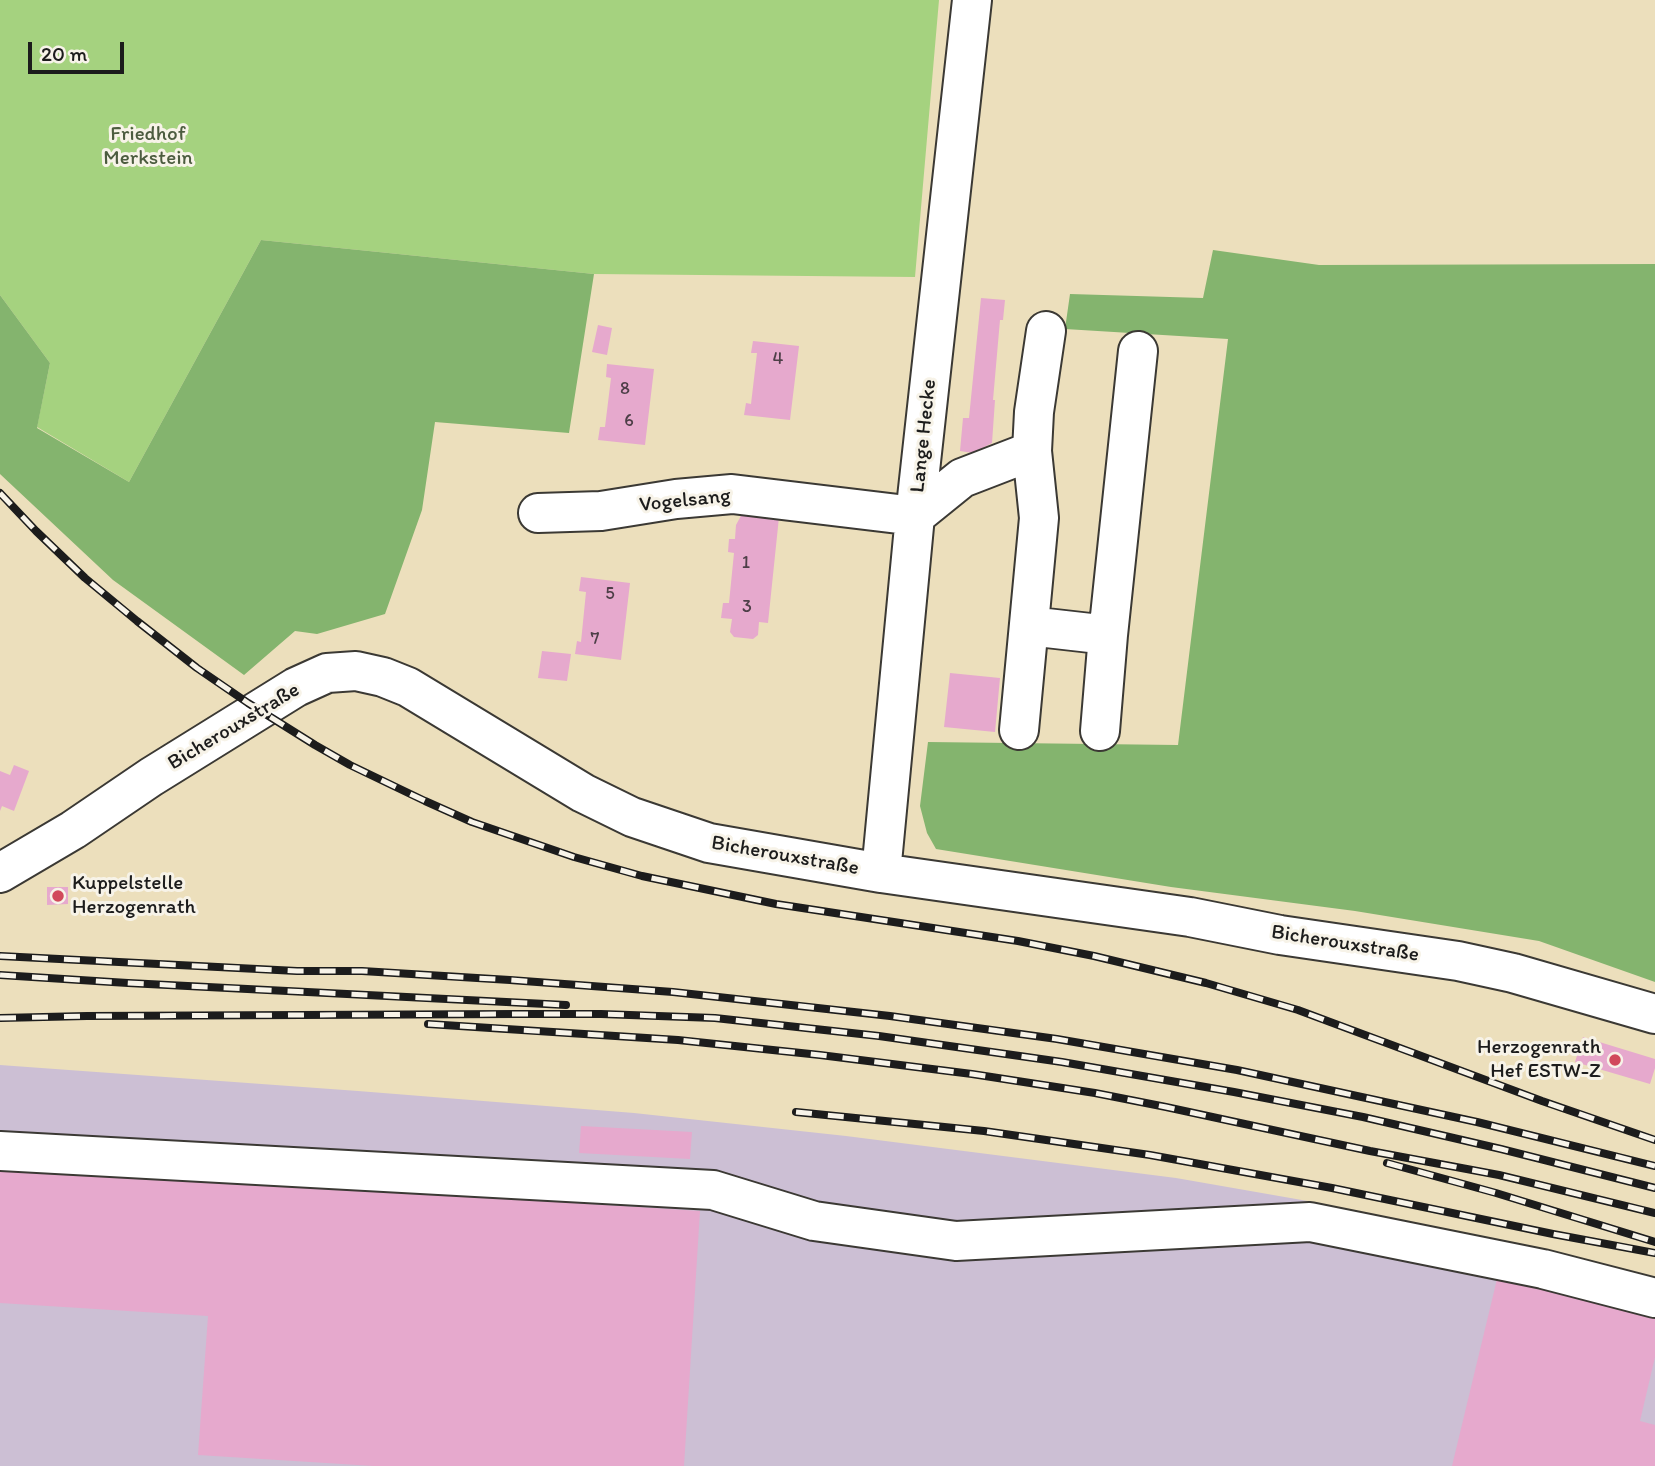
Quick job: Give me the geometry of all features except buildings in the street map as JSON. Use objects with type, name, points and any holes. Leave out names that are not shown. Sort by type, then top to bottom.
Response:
[{"type":"street","name":"Lange Hecke","points":[[881,873],[915,516],[972,0]]},
{"type":"street","points":[[1019,730],[1039,519],[1032,451],[1034,412],[1045,331]]},
{"type":"street","points":[[1100,731],[1138,351]]},
{"type":"street","points":[[915,516],[962,478],[1032,451]]},
{"type":"street","name":"Vogelsang","points":[[538,513],[601,511],[676,499],[732,494],[915,516]]},
{"type":"street","points":[[1029,626],[1108,635]]},
{"type":"street","name":"Bicherouxstraße","points":[[0,873],[73,830],[151,777],[296,687],[327,673],[356,671],[383,677],[408,687],[583,793],[632,817],[709,843],[881,873],[1190,918],[1458,961],[1513,973],[1655,1014]]},
{"type":"street","points":[[0,1151],[713,1190],[814,1221],[956,1241],[1310,1222],[1543,1269],[1655,1298]]},
{"type":"shaded area","points":[[0,1065],[634,1113],[846,1136],[1176,1178],[1319,1203],[1423,1235],[1655,1286],[1655,1466],[0,1466]]},
{"type":"green space","name":"Friedhof Merkstein","points":[[0,0],[939,0],[915,277],[594,274],[261,240],[129,482],[37,427],[50,363],[0,295]]},
{"type":"green space","points":[[261,240],[594,274],[569,433],[435,422],[422,510],[385,614],[317,634],[295,631],[244,675],[113,580],[0,474],[0,295],[50,363],[37,428],[129,482]]},
{"type":"green space","points":[[1213,250],[1319,265],[1655,264],[1655,982],[1539,941],[1355,911],[1171,887],[936,849],[927,833],[920,806],[928,742],[1178,745],[1228,339],[1065,329],[1070,294],[1203,298]]},
{"type":"railway","points":[[0,493],[85,578],[197,668],[248,703],[350,765],[472,822],[574,857],[642,876],[776,904],[1018,941],[1206,983],[1298,1010],[1655,1140]]},
{"type":"railway","points":[[0,956],[510,980],[673,992],[890,1016],[1057,1039],[1237,1070],[1477,1122],[1655,1166]]},
{"type":"railway","points":[[0,975],[566,1005]]},
{"type":"railway","points":[[0,1018],[516,1014],[715,1018],[879,1036],[1062,1062],[1234,1092],[1363,1117],[1655,1188]]},
{"type":"railway","points":[[428,1024],[678,1040],[972,1074],[1166,1107],[1370,1151],[1499,1175],[1655,1213]]},
{"type":"railway","points":[[796,1112],[984,1131],[1150,1155],[1332,1188],[1655,1253]]},
{"type":"railway","points":[[1387,1163],[1655,1242]]},
{"type":"place","name":"Kuppelstelle Herzogenrath","points":[[58,896]]},
{"type":"place","name":"Herzogenrath Hef ESTW-Z","points":[[1615,1060]]}]
